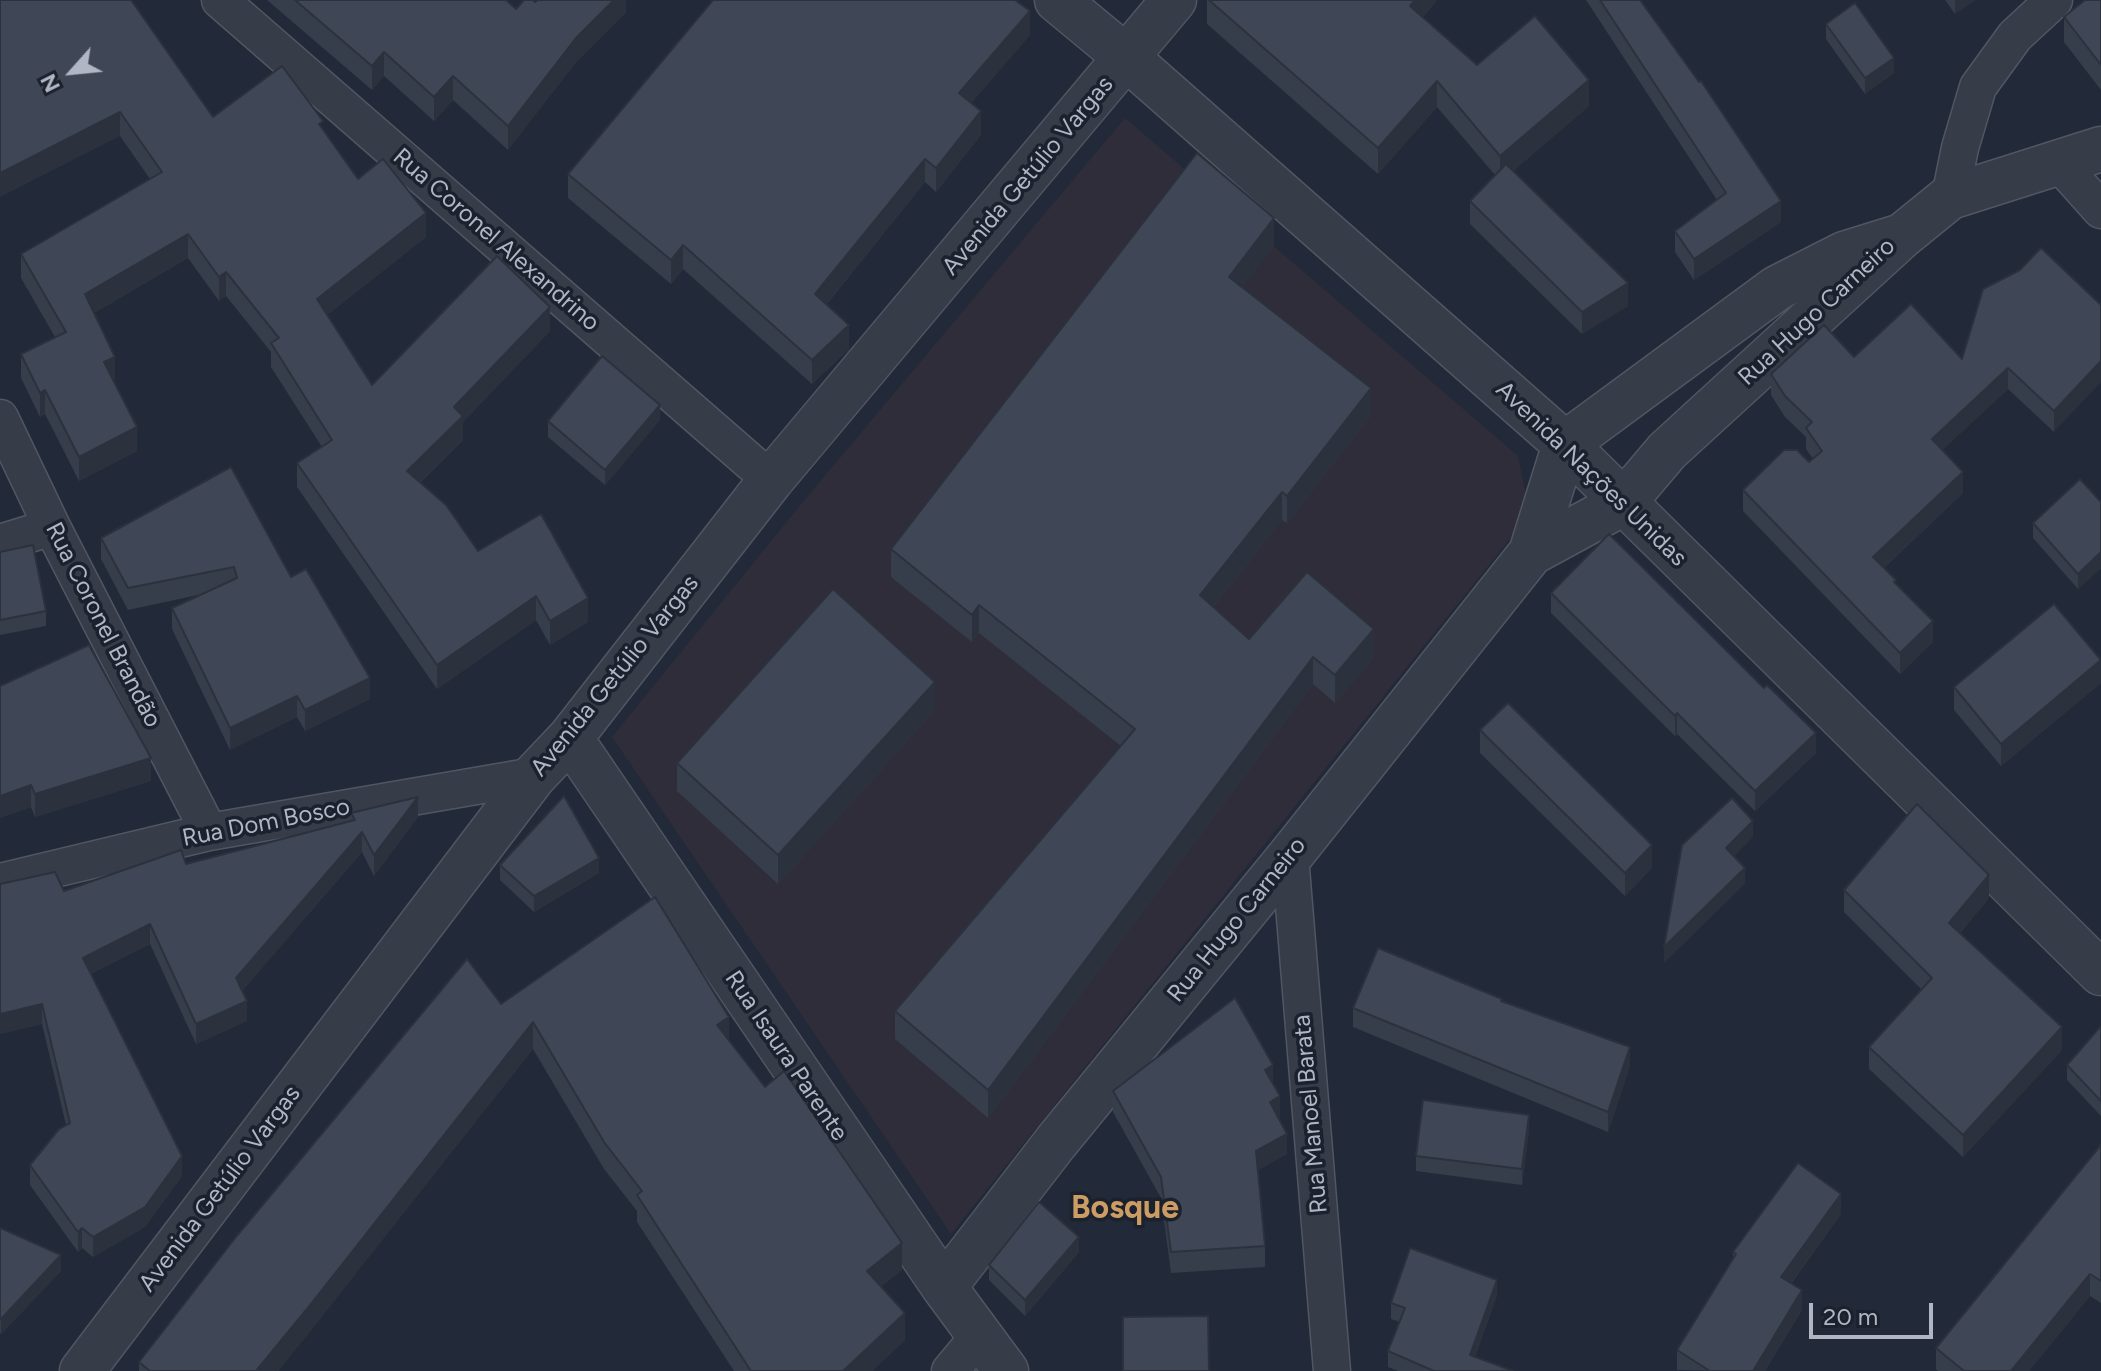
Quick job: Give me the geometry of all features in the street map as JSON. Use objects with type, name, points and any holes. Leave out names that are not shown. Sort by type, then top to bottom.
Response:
[{"type":"street","name":"Rua Coronel Alexandrino","points":[[220,0],[771,480]]},
{"type":"street","name":"Avenida Nações Unidas","points":[[1057,0],[1565,444],[2101,973]]},
{"type":"street","name":"Avenida Getúlio Vargas","points":[[82,1371],[534,776],[570,738],[771,480],[1174,0]]},
{"type":"street","points":[[1950,197],[1978,87],[2015,36],[2054,0]]},
{"type":"street","points":[[1902,236],[1950,197],[2101,149]]},
{"type":"street","points":[[2059,163],[2101,210]]},
{"type":"street","name":"Rua Hugo Carneiro","points":[[944,1287],[1065,1130],[1290,856],[1531,553],[1565,444],[1777,288],[1844,254],[1902,236]]},
{"type":"street","name":"Rua Hugo Carneiro","points":[[1531,553],[1623,503],[1667,451],[1902,236]]},
{"type":"street","name":"Rua Coronel Brandão","points":[[0,418],[52,527],[209,832]]},
{"type":"street","points":[[0,543],[52,527]]},
{"type":"street","name":"Rua Isaura Parente","points":[[570,738],[944,1287],[1006,1371]]},
{"type":"street","name":"Rua Dom Bosco","points":[[0,882],[209,832],[534,776]]},
{"type":"street","name":"Rua Manoel Barata","points":[[1290,856],[1332,1371]]},
{"type":"street","points":[[950,1371],[980,1335]]},
{"type":"shaded area","points":[[1125,118],[1518,456],[1530,514],[951,1234],[612,737],[802,503]]},
{"type":"building","points":[[0,0],[131,0],[213,117],[282,66],[323,121],[319,124],[358,179],[383,159],[426,213],[317,299],[372,385],[497,256],[550,307],[454,407],[463,416],[407,471],[446,505],[478,551],[541,514],[588,598],[550,621],[536,596],[437,665],[297,463],[332,440],[271,343],[279,338],[226,272],[219,277],[188,234],[85,294],[115,357],[104,362],[137,427],[79,457],[45,390],[40,393],[21,354],[66,332],[21,254],[162,172],[120,112],[0,173]]},
{"type":"building","points":[[295,0],[506,0],[516,9],[524,0],[614,0],[576,38],[508,126],[453,76],[434,97],[384,52],[372,66]]},
{"type":"building","points":[[713,0],[1015,0],[1030,11],[959,93],[981,111],[936,168],[925,159],[815,294],[849,325],[812,360],[683,245],[671,260],[568,174]]},
{"type":"building","points":[[1209,0],[1415,0],[1410,6],[1477,65],[1535,16],[1589,80],[1500,156],[1437,81],[1378,148]]},
{"type":"building","points":[[1600,0],[1640,0],[1701,81],[1781,201],[1694,259],[1675,231],[1726,193]]},
{"type":"building","points":[[2085,0],[2101,0],[2101,65],[2064,17]]},
{"type":"building","points":[[1855,3],[1894,58],[1865,78],[1826,24]]},
{"type":"building","points":[[1197,153],[1274,218],[1229,277],[1371,388],[1287,496],[1282,492],[1200,595],[1249,639],[1307,572],[1374,629],[1335,675],[1313,657],[988,1090],[895,1011],[1135,729],[979,605],[972,615],[891,549]]},
{"type":"building","points":[[1506,164],[1628,283],[1582,312],[1470,201]]},
{"type":"building","points":[[2041,248],[2101,305],[2101,361],[2054,411],[2008,368],[1932,439],[1963,472],[1873,557],[1933,621],[1900,653],[1743,490],[1784,450],[1797,450],[1809,462],[1822,451],[1806,428],[1812,422],[1785,396],[1771,374],[1824,325],[1854,357],[1911,304],[1962,359],[1983,289],[2020,270]]},
{"type":"building","points":[[602,356],[660,405],[605,470],[548,421]]},
{"type":"building","points":[[231,467],[291,577],[306,569],[370,678],[305,710],[297,696],[230,728],[172,608],[237,578],[234,567],[128,588],[101,538]]},
{"type":"building","points":[[2080,479],[2101,502],[2101,552],[2078,574],[2033,523]]},
{"type":"building","points":[[1609,534],[1764,688],[1767,685],[1816,733],[1755,791],[1551,593]]},
{"type":"building","points":[[33,545],[46,611],[0,620],[0,552]]},
{"type":"building","points":[[833,589],[935,682],[778,855],[677,763]]},
{"type":"building","points":[[2054,604],[2101,660],[2001,744],[1954,687]]},
{"type":"building","points":[[89,645],[151,758],[35,794],[31,785],[0,796],[0,686]]},
{"type":"building","points":[[1508,703],[1652,845],[1625,873],[1480,730]]},
{"type":"building","points":[[564,796],[599,858],[534,896],[500,865]]},
{"type":"building","points":[[418,797],[374,855],[362,832],[236,978],[247,1001],[196,1024],[150,924],[83,958],[182,1156],[145,1207],[93,1237],[82,1228],[78,1232],[30,1165],[59,1129],[70,1123],[42,1004],[0,1014],[0,884],[55,872],[64,891],[181,850],[186,864],[355,820],[351,813]]},
{"type":"building","points":[[1732,798],[1753,821],[1726,848],[1745,868],[1664,947],[1682,845]]},
{"type":"building","points":[[1917,804],[1989,875],[1949,923],[2062,1027],[1963,1135],[1869,1047],[1932,978],[1844,890]]},
{"type":"building","points":[[655,897],[729,1017],[717,1025],[765,1087],[784,1071],[902,1243],[867,1271],[905,1313],[843,1371],[751,1371],[637,1195],[642,1191],[604,1142],[533,1022],[256,1371],[150,1371],[139,1362],[236,1237],[467,959],[501,1004]]},
{"type":"building","points":[[1378,948],[1501,1001],[1630,1047],[1608,1112],[1353,1008]]},
{"type":"building","points":[[1235,998],[1273,1065],[1265,1070],[1280,1096],[1270,1102],[1287,1134],[1256,1151],[1265,1246],[1171,1252],[1161,1177],[1113,1091]]},
{"type":"building","points":[[2101,1026],[2101,1101],[2067,1065]]},
{"type":"building","points":[[1423,1100],[1529,1115],[1522,1169],[1416,1156]]},
{"type":"building","points":[[2101,1145],[2101,1281],[2090,1274],[2011,1371],[1964,1371],[1936,1348]]},
{"type":"building","points":[[1798,1163],[1841,1194],[1781,1277],[1802,1290],[1753,1371],[1710,1371],[1677,1350],[1736,1254],[1733,1252]]},
{"type":"building","points":[[1039,1202],[1079,1237],[1025,1300],[989,1265]]},
{"type":"building","points":[[0,1228],[61,1255],[1,1319],[0,1317]]},
{"type":"building","points":[[1410,1248],[1497,1280],[1470,1355],[1513,1371],[1434,1371],[1388,1351],[1405,1308],[1391,1303]]},
{"type":"building","points":[[1208,1316],[1209,1371],[1123,1371],[1123,1317]]},
{"type":"district","name":"Bosque","points":[[1125,1209]]}]
